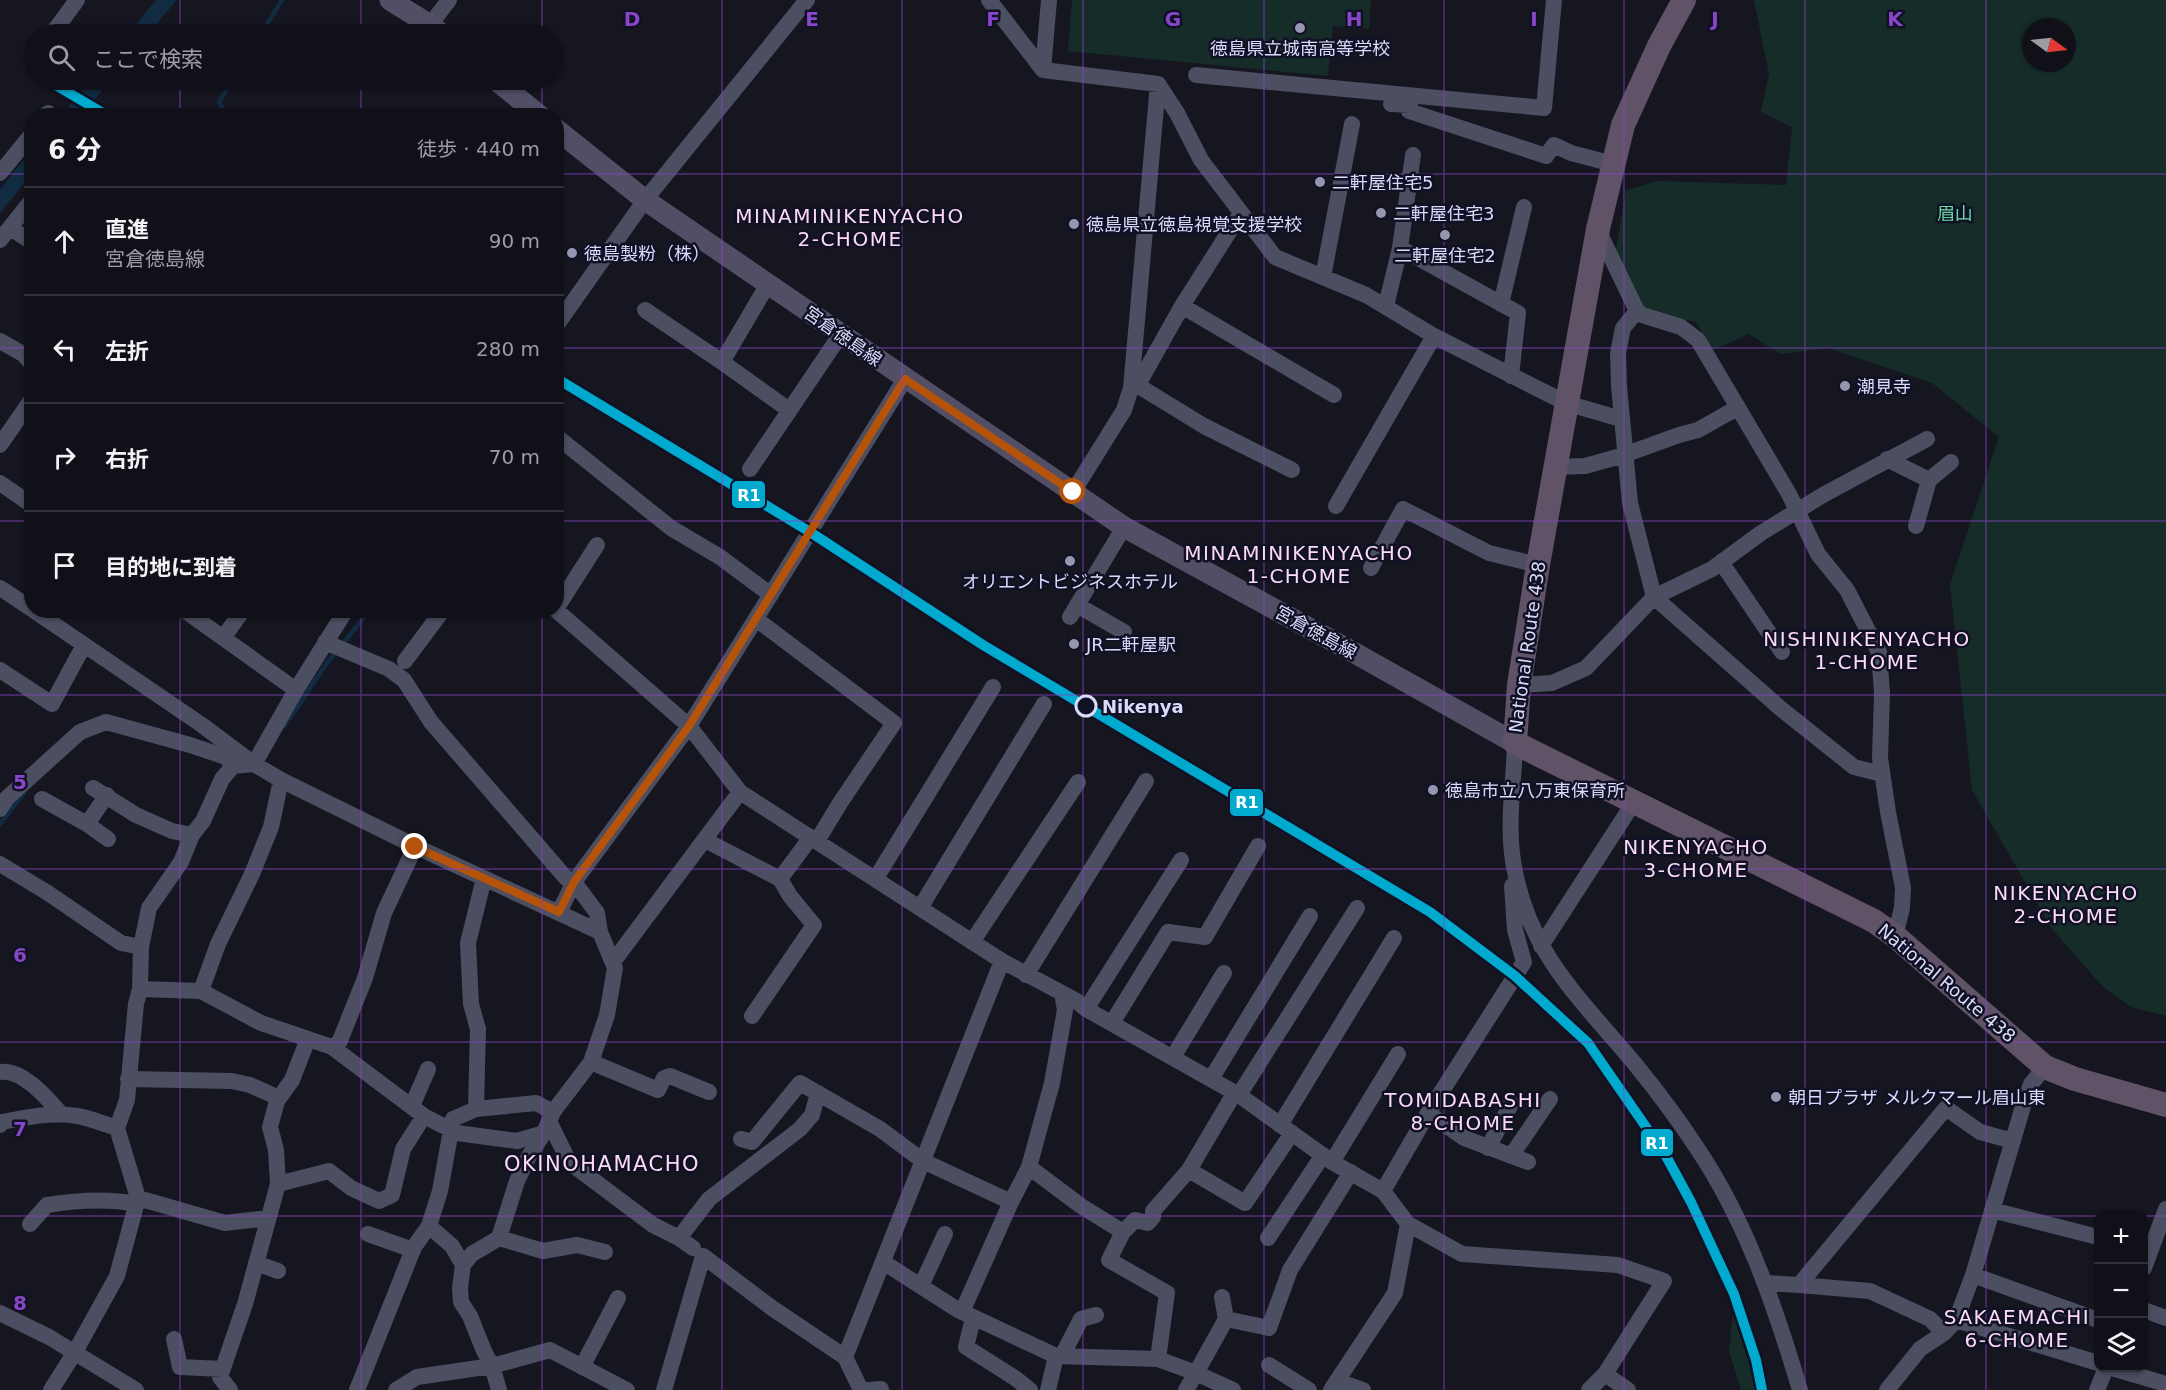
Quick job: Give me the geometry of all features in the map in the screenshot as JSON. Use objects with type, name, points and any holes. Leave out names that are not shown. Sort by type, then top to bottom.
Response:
[{"type":"highway","name":"National Route 438","points":[[1684,0],[1659,46],[1623,125],[1598,229],[1538,565],[1519,685],[1515,743],[1874,921],[1895,936],[2045,1067],[2075,1079],[2166,1104]]},
{"type":"main road","points":[[390,0],[428,24]]},
{"type":"main road","points":[[508,90],[530,108]]},
{"type":"main road","name":"宮倉徳島線","points":[[564,135],[645,200],[1124,527],[1515,743]]},
{"type":"street","points":[[59,24],[77,0]]},
{"type":"street","points":[[438,24],[449,0]]},
{"type":"street","points":[[564,315],[645,200],[807,0]]},
{"type":"street","points":[[989,0],[1043,70],[1158,84],[1177,113],[1201,160],[1275,257],[1366,294],[1434,336],[1566,403],[1621,419]]},
{"type":"street","points":[[1043,70],[1049,0]]},
{"type":"street","points":[[1196,75],[1544,108],[1554,0]]},
{"type":"street","points":[[1134,387],[1158,84]]},
{"type":"street","points":[[1379,93],[1378,103],[1410,105],[1409,111],[1546,156],[1554,146],[1613,164]]},
{"type":"street","points":[[1323,277],[1352,124]]},
{"type":"street","points":[[0,173],[24,144]]},
{"type":"street","points":[[1386,306],[1400,248],[1413,155]]},
{"type":"street","points":[[1501,304],[1524,207]]},
{"type":"street","points":[[24,210],[5,234],[24,240]]},
{"type":"street","points":[[1073,492],[1124,410],[1134,387],[1182,306],[1241,213]]},
{"type":"street","points":[[1598,229],[1637,311],[1642,315],[1681,327],[1698,340],[1798,512],[1818,554],[1847,590],[1879,652],[1882,693],[1880,758],[1903,888],[1902,908],[1895,936]]},
{"type":"street","points":[[1400,248],[1518,313],[1511,376]]},
{"type":"street","points":[[722,362],[768,284]]},
{"type":"street","points":[[1182,306],[1334,395]]},
{"type":"street","points":[[645,310],[789,410]]},
{"type":"street","points":[[1637,311],[1623,328],[1618,353],[1621,419],[1630,503],[1654,597],[1780,708],[1854,767],[1882,774]]},
{"type":"street","points":[[750,469],[841,334]]},
{"type":"street","points":[[1336,506],[1434,336]]},
{"type":"street","points":[[0,340],[24,355]]},
{"type":"street","points":[[559,912],[574,882],[689,726],[905,379]]},
{"type":"street","points":[[1134,387],[1204,426],[1292,470]]},
{"type":"street","points":[[1555,466],[1585,466],[1625,454],[1698,430],[1737,408]]},
{"type":"street","points":[[0,445],[24,410]]},
{"type":"street","points":[[1519,685],[1552,683],[1587,668],[1654,597],[1721,562],[1761,533],[1823,495],[1927,439]]},
{"type":"street","points":[[564,442],[671,528],[720,557],[771,595]]},
{"type":"street","points":[[1887,459],[1929,480]]},
{"type":"street","points":[[1916,526],[1929,480],[1952,462]]},
{"type":"street","points":[[0,483],[24,500]]},
{"type":"street","points":[[1371,568],[1403,509],[1489,553],[1538,565]]},
{"type":"street","points":[[1124,527],[1073,611],[1124,632]]},
{"type":"street","points":[[564,597],[597,545]]},
{"type":"street","points":[[1721,562],[1782,652]]},
{"type":"street","points":[[0,588],[24,604]]},
{"type":"street","points":[[564,617],[689,726],[740,792],[1026,975],[1063,1002],[1085,1008],[1237,1094],[1328,1159],[1383,1191],[1408,1224],[1462,1254],[1618,1266],[1664,1281],[1605,1374],[1589,1390]]},
{"type":"street","points":[[44,618],[202,725],[254,764],[281,780],[415,847],[600,932]]},
{"type":"street","points":[[195,618],[296,690]]},
{"type":"street","points":[[223,638],[237,618]]},
{"type":"street","points":[[254,764],[341,618]]},
{"type":"street","points":[[405,662],[436,618]]},
{"type":"street","points":[[756,619],[894,723],[814,839],[780,879]]},
{"type":"street","points":[[325,642],[389,669],[404,680],[431,722],[566,878],[574,882],[597,913],[600,932],[615,968],[607,1015],[591,1062],[549,1122],[529,1156],[517,1181],[499,1238],[472,1254],[463,1264],[461,1302],[470,1316],[492,1366],[499,1390]]},
{"type":"street","points":[[0,670],[52,704],[84,645]]},
{"type":"street","points":[[876,878],[993,687]]},
{"type":"street","points":[[920,908],[1044,704]]},
{"type":"street","points":[[0,810],[14,792],[80,732],[106,722],[226,757],[233,766]]},
{"type":"street","points":[[1515,743],[1510,830],[1514,862],[1522,900],[1541,946],[1558,973],[1656,1090],[1698,1149],[1741,1226],[1765,1283],[1800,1390]]},
{"type":"street","points":[[51,1390],[117,1276],[138,1201],[117,1128],[127,1100],[136,1004],[140,989],[141,947],[149,908],[181,862],[192,835],[203,820],[222,779],[233,766],[254,764]]},
{"type":"street","points":[[201,991],[218,944],[271,827],[281,780]]},
{"type":"street","points":[[1026,975],[1146,781]]},
{"type":"street","points":[[972,942],[1078,782]]},
{"type":"street","points":[[87,824],[100,792],[136,815],[172,831],[192,835]]},
{"type":"street","points":[[613,962],[740,792]]},
{"type":"street","points":[[42,799],[87,824],[108,839]]},
{"type":"street","points":[[1541,946],[1634,802]]},
{"type":"street","points":[[705,840],[780,879],[790,896],[814,925],[752,1016]]},
{"type":"street","points":[[1112,1023],[1168,932],[1205,937],[1258,846]]},
{"type":"street","points":[[332,1047],[339,1043],[364,978],[384,913],[415,847]]},
{"type":"street","points":[[1085,1008],[1181,860]]},
{"type":"street","points":[[1383,1191],[1428,1113],[1524,962],[1515,930],[1512,881],[1514,862]]},
{"type":"street","points":[[0,864],[48,893],[121,943],[141,947]]},
{"type":"street","points":[[477,1109],[478,1029],[471,1004],[468,943],[484,878]]},
{"type":"street","points":[[1158,1359],[1167,1293],[1109,1260],[1123,1233],[1135,1220],[1148,1223],[1153,1217],[1153,1211],[1189,1170],[1357,908]]},
{"type":"street","points":[[1210,1079],[1310,916]]},
{"type":"street","points":[[1189,1170],[1245,1203],[1394,938]]},
{"type":"street","points":[[845,1358],[1002,961]]},
{"type":"street","points":[[1173,1057],[1224,973]]},
{"type":"street","points":[[140,989],[201,991],[261,1023],[332,1047],[418,1111],[457,1133],[517,1141],[549,1122]]},
{"type":"street","points":[[964,1313],[1011,1202],[1029,1167],[1052,1083],[1063,1002]]},
{"type":"street","points":[[230,1390],[220,1377],[245,1304],[278,1184],[276,1150],[270,1126],[279,1098],[292,1080],[308,1039]]},
{"type":"street","points":[[1268,1238],[1328,1159],[1398,1054]]},
{"type":"street","points":[[591,1062],[657,1090],[664,1078],[670,1076],[709,1092]]},
{"type":"street","points":[[1887,1390],[1920,1349],[1944,1333],[1956,1320],[1973,1275],[2031,1084],[2045,1067]]},
{"type":"street","points":[[278,1184],[329,1171],[351,1188],[379,1201],[392,1195],[403,1149],[418,1111],[428,1069]]},
{"type":"street","points":[[0,1072],[8,1071],[22,1077],[45,1096],[61,1114]]},
{"type":"street","points":[[128,1079],[191,1087],[232,1081],[250,1085],[279,1098]]},
{"type":"street","points":[[741,1139],[752,1142],[800,1083],[880,1129],[924,1161],[1011,1202]]},
{"type":"street","points":[[357,1390],[413,1250],[429,1226],[440,1191],[453,1119],[477,1109],[536,1103],[549,1122],[569,1162],[653,1225],[686,1243],[709,1199],[800,1129],[812,1115],[818,1094]]},
{"type":"street","points":[[1511,1156],[1550,1099]]},
{"type":"street","points":[[1488,1148],[1511,1104]]},
{"type":"street","points":[[1799,1285],[1946,1108],[1980,1132],[2013,1141]]},
{"type":"street","points":[[1428,1113],[1464,1138],[1528,1162]]},
{"type":"street","points":[[0,1125],[2,1122],[33,1116],[61,1114],[78,1116],[117,1128]]},
{"type":"street","points":[[1029,1167],[1081,1206],[1123,1233]]},
{"type":"street","points":[[1226,1319],[1269,1328],[1290,1270],[1319,1220],[1351,1172]]},
{"type":"street","points":[[30,1224],[47,1205],[78,1200],[138,1201],[225,1223],[268,1218]]},
{"type":"street","points":[[2146,1264],[2166,1209]]},
{"type":"street","points":[[1992,1210],[2094,1236]]},
{"type":"street","points":[[1363,1390],[1334,1385],[1395,1293],[1408,1224]]},
{"type":"street","points":[[429,1226],[452,1246],[463,1264]]},
{"type":"street","points":[[368,1234],[413,1250]]},
{"type":"street","points":[[921,1286],[945,1234]]},
{"type":"street","points":[[499,1238],[543,1251],[577,1245],[605,1252]]},
{"type":"street","points":[[981,1250],[964,1313],[966,1347],[1030,1390]]},
{"type":"street","points":[[664,1390],[703,1256],[772,1308],[845,1358],[861,1390]]},
{"type":"street","points":[[883,1262],[964,1313],[1059,1356],[1158,1359],[1233,1390]]},
{"type":"street","points":[[256,1263],[278,1271]]},
{"type":"street","points":[[1973,1275],[2094,1319]]},
{"type":"street","points":[[1765,1283],[1870,1291],[1930,1319],[1944,1333]]},
{"type":"street","points":[[1186,1390],[1226,1319],[1222,1297]]},
{"type":"street","points":[[582,1367],[618,1298]]},
{"type":"street","points":[[2148,1311],[2166,1318]]},
{"type":"street","points":[[0,1313],[49,1337],[136,1390]]},
{"type":"street","points":[[1048,1390],[1059,1356],[1081,1319],[1096,1316]]},
{"type":"street","points":[[1956,1320],[2094,1362]]},
{"type":"street","points":[[174,1340],[180,1367],[223,1369]]},
{"type":"street","points":[[396,1390],[417,1385],[417,1377],[492,1366],[550,1350],[627,1390]]},
{"type":"street","points":[[1269,1365],[1309,1390]]},
{"type":"street","points":[[2097,1390],[2104,1372]]},
{"type":"street","points":[[2126,1372],[2166,1384]]},
{"type":"street","points":[[1605,1374],[1628,1390]]},
{"type":"green space","points":[[1072,0],[1371,0],[1369,29],[1333,26],[1328,76],[1068,51]]},
{"type":"green space","name":"眉山","points":[[1754,0],[2166,0],[2166,1016],[2131,1007],[2103,987],[2052,929],[1972,790],[1950,584],[1999,437],[1932,383],[1828,348],[1781,354],[1749,334],[1713,350],[1696,322],[1645,312],[1615,255],[1626,190],[1658,181],[1786,185],[1792,127],[1761,112],[1769,74]]},
{"type":"green space","points":[[1733,1313],[1758,1390],[1741,1390],[1729,1351]]},
{"type":"water","points":[[156,0],[177,0],[157,24],[136,24]]},
{"type":"water","points":[[82,90],[102,90],[87,108],[67,108]]},
{"type":"water","points":[[24,160],[24,184],[0,213],[0,189]]},
{"type":"waterway","points":[[267,24],[282,0]]},
{"type":"waterway","points":[[222,108],[219,102],[227,90]]},
{"type":"waterway","points":[[341,646],[364,618]]},
{"type":"waterway","points":[[284,726],[336,652]]},
{"type":"waterway","points":[[0,824],[24,793]]},
{"type":"transit line","name":"R1","points":[[64,90],[94,108]]},
{"type":"transit line","name":"R1","points":[[564,383],[810,532],[983,645],[1430,912],[1515,976],[1588,1043],[1666,1156],[1691,1202],[1734,1294],[1756,1360],[1762,1390]]},
{"type":"place","name":"徳島県立城南高等学校","points":[[1300,28]]},
{"type":"place","name":"二軒屋住宅5","points":[[1320,182]]},
{"type":"place","name":"二軒屋住宅3","points":[[1381,213]]},
{"type":"place","name":"徳島県立徳島視覚支援学校","points":[[1074,224]]},
{"type":"place","name":"二軒屋住宅2","points":[[1445,235]]},
{"type":"place","name":"徳島製粉（株）","points":[[572,253]]},
{"type":"place","name":"潮見寺","points":[[1845,386]]},
{"type":"place","name":"オリエントビジネスホテル","points":[[1070,561]]},
{"type":"place","name":"JR二軒屋駅","points":[[1074,644]]},
{"type":"place","name":"Nikenya","points":[[1086,706]]},
{"type":"place","name":"徳島市立八万東保育所","points":[[1433,790]]},
{"type":"place","name":"朝日プラザ メルクマール眉山東","points":[[1776,1097]]},
{"type":"district","name":"MINAMINIKENYACHO 2-CHOME","points":[[850,228]]},
{"type":"district","name":"MINAMINIKENYACHO 1-CHOME","points":[[1299,564]]},
{"type":"district","name":"NISHINIKENYACHO 1-CHOME","points":[[1867,650]]},
{"type":"district","name":"NIKENYACHO 3-CHOME","points":[[1696,858]]},
{"type":"district","name":"NIKENYACHO 2-CHOME","points":[[2066,904]]},
{"type":"district","name":"TOMIDABASHI 8-CHOME","points":[[1463,1112]]},
{"type":"district","name":"OKINOHAMACHO","points":[[602,1164]]},
{"type":"district","name":"SAKAEMACHI 6-CHOME","points":[[2017,1328]]},
{"type":"route","points":[[415,847],[559,912],[574,882],[689,726],[905,379],[1073,492]]}]
